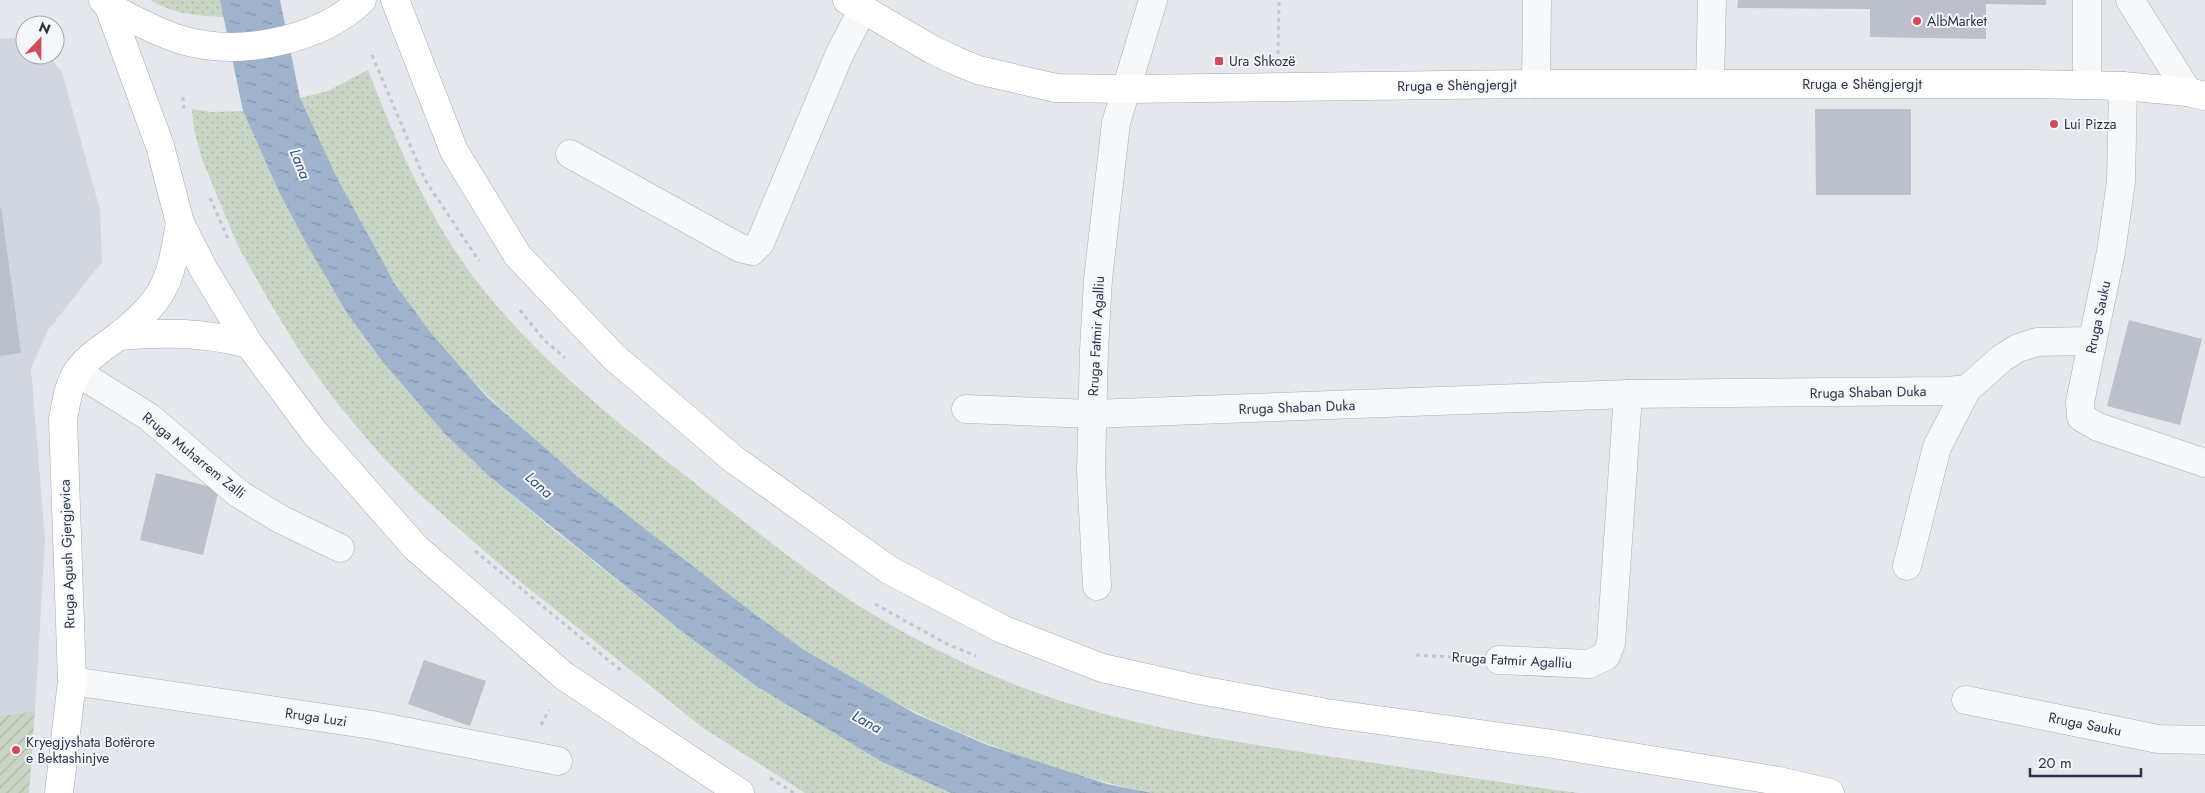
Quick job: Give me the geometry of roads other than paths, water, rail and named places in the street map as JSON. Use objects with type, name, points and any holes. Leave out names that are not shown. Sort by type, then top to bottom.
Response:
[{"type":"main road","points":[[106,3],[181,40],[219,46],[256,46],[293,38],[328,23],[362,0]]},
{"type":"main road","points":[[395,0],[454,151],[518,256],[614,357],[732,458],[889,570],[1002,629],[1102,668],[1200,690],[1327,713],[1553,744],[1779,781],[1830,793]]},
{"type":"main road","points":[[106,3],[160,146],[180,223],[204,270],[249,344],[316,432],[416,548],[564,676],[740,793]]},
{"type":"main road","name":"Rruga e Shëngjergjt","points":[[855,4],[933,50],[978,70],[1056,88],[1126,89],[1710,83],[2087,85],[2124,86],[2196,94]]},
{"type":"main road","name":"Rruga Agush Gjergjevica","points":[[60,793],[72,681],[63,420],[68,394],[77,372],[93,354],[119,336],[145,312],[162,289],[173,259],[180,223]]},
{"type":"main road","points":[[119,336],[189,332],[217,336],[249,344]]},
{"type":"street","name":"Rruga Fatmir Agalliu","points":[[1097,586],[1091,471],[1098,279],[1116,123],[1153,0]]},
{"type":"street","points":[[1536,84],[1537,0]]},
{"type":"street","points":[[1710,83],[1712,0]]},
{"type":"street","points":[[2087,0],[2087,85]]},
{"type":"street","points":[[2130,0],[2196,94]]},
{"type":"street","points":[[570,154],[740,248],[752,251],[760,243],[840,53],[855,4]]},
{"type":"street","name":"Rruga Sauku","points":[[2124,86],[2120,182],[2111,252],[2080,402],[2081,417],[2098,427],[2205,463]]},
{"type":"street","points":[[1907,566],[1937,447],[1967,389],[2002,358],[2018,348],[2037,342],[2092,341]]},
{"type":"street","name":"Rruga Muharrem Zalli","points":[[77,372],[149,417],[239,494],[282,520],[340,548]]},
{"type":"street","name":"Rruga Shaban Duka","points":[[966,409],[1092,414],[1628,394],[1967,389]]},
{"type":"street","name":"Rruga Fatmir Agalliu","points":[[1499,660],[1589,664],[1606,656],[1611,643],[1628,394]]},
{"type":"street","name":"Rruga Luzi","points":[[72,681],[372,725],[558,761]]},
{"type":"street","name":"Rruga Sauku","points":[[1966,700],[2158,738],[2205,740]]},
{"type":"water","name":"Lana","points":[[220,0],[280,0],[300,98],[337,178],[395,284],[430,332],[487,397],[576,475],[753,613],[804,650],[916,714],[987,745],[1107,784],[1152,793],[951,793],[882,762],[756,686],[685,634],[490,477],[446,435],[383,362],[347,313],[306,243],[279,192],[243,111]]},
{"type":"place","name":"AlbMarket","points":[[1917,21]]},
{"type":"place","name":"Ura Shkozë","points":[[1219,61]]},
{"type":"place","name":"Lui Pizza","points":[[2054,124]]},
{"type":"place","name":"Kryegjyshata Botërore e Bektashinjve","points":[[16,750]]}]
